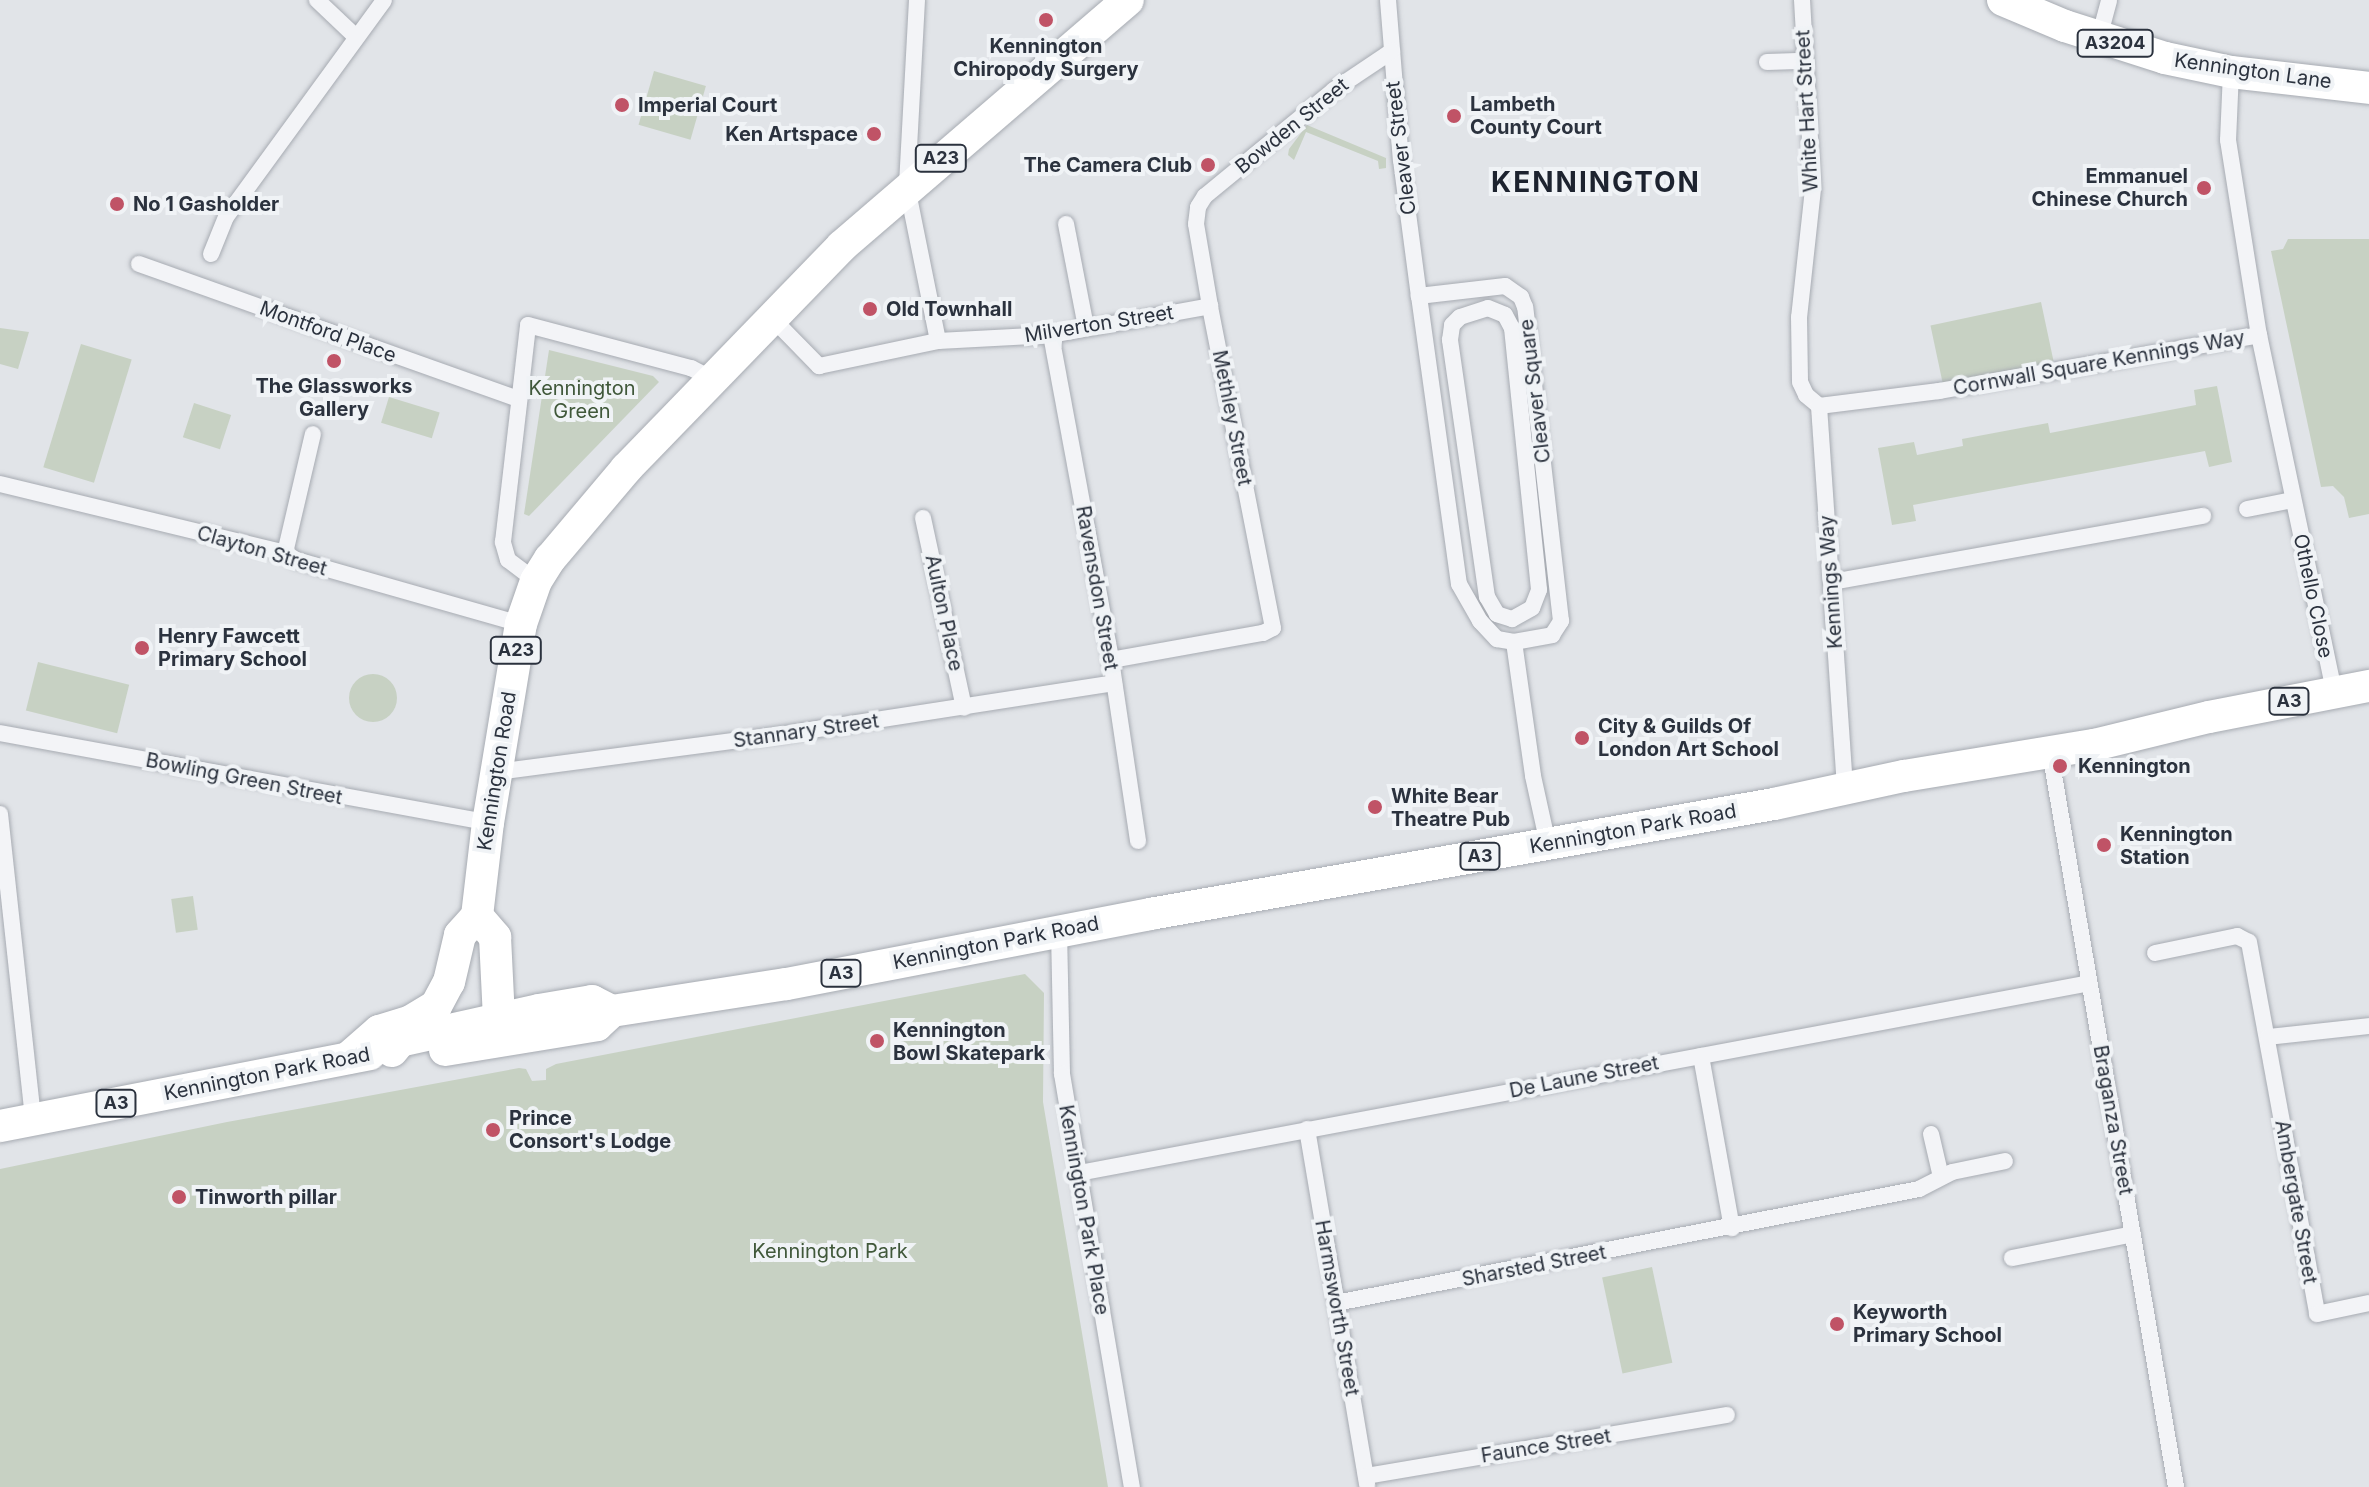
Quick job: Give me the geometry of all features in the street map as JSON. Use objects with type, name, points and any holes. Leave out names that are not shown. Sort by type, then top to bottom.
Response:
[{"type":"highway","name":"Kennington Road","points":[[348,1058],[379,1031],[411,1021],[436,1006],[449,982],[460,935],[477,916],[488,823],[521,624],[536,581],[579,522],[771,317],[907,187],[1128,0]]},
{"type":"highway","name":"Kennington Lane","points":[[2003,0],[2099,38],[2231,72],[2369,88]]},
{"type":"highway","name":"Kennington Park Road","points":[[0,1126],[348,1058],[392,1051],[404,1058],[500,1030],[597,1025],[612,1011],[787,984],[1059,931],[1845,790],[1904,776],[2050,752],[2369,686]]},
{"type":"highway","points":[[477,916],[495,937],[500,1030]]},
{"type":"street","points":[[317,0],[356,37]]},
{"type":"street","points":[[211,254],[226,217],[384,0]]},
{"type":"street","points":[[917,0],[907,187],[938,341]]},
{"type":"street","name":"Cleaver Street","points":[[1388,0],[1393,87],[1419,296]]},
{"type":"street","name":"White Hart Street","points":[[1802,0],[1813,189],[1799,317],[1800,382],[1806,395],[1819,406]]},
{"type":"street","points":[[2099,38],[2109,0]]},
{"type":"street","name":"Bowden Street","points":[[1198,207],[1205,196],[1334,90],[1392,51]]},
{"type":"street","points":[[1767,62],[1805,61]]},
{"type":"street","points":[[1363,72],[1375,73],[1393,87]]},
{"type":"street","points":[[2231,72],[2228,140],[2255,294],[2259,335]]},
{"type":"street","name":"Methley Street","points":[[1111,660],[1263,633],[1273,628],[1210,306],[1196,224],[1198,207]]},
{"type":"street","points":[[1066,224],[1086,327]]},
{"type":"street","name":"Montford Place","points":[[139,264],[518,399]]},
{"type":"street","name":"Cleaver Square","points":[[1419,296],[1505,286],[1521,297],[1525,307],[1561,621],[1552,635],[1514,642]]},
{"type":"street","points":[[1419,296],[1459,584],[1480,621],[1497,639],[1514,642],[1535,788],[1548,844]]},
{"type":"street","name":"Milverton Street","points":[[771,317],[819,366],[938,341],[1051,335],[1210,306]]},
{"type":"street","name":"Cleaver Square","points":[[1477,309],[1499,312],[1512,328],[1539,590],[1532,608],[1512,619],[1492,610],[1485,591],[1449,337],[1456,321],[1477,309]]},
{"type":"street","points":[[536,581],[508,560],[503,548],[528,325],[691,368],[713,379]]},
{"type":"street","name":"Ravensdon Street","points":[[1051,335],[1111,660],[1138,841]]},
{"type":"street","name":"Cornwall Square Kennings Way","points":[[1819,406],[1939,391],[2259,335],[2293,500]]},
{"type":"street","name":"Kennings Way","points":[[1819,406],[1845,790]]},
{"type":"street","points":[[285,553],[313,434]]},
{"type":"street","name":"Clayton Street","points":[[0,484],[285,553],[296,560],[521,624]]},
{"type":"street","points":[[2247,509],[2293,500]]},
{"type":"street","name":"Othello Close","points":[[2293,500],[2334,691]]},
{"type":"street","points":[[1832,582],[2203,516]]},
{"type":"street","name":"Aulton Place","points":[[923,518],[964,708]]},
{"type":"street","name":"Stannary Street","points":[[497,772],[964,708],[1114,683]]},
{"type":"street","name":"Bowling Green Street","points":[[0,733],[488,823]]},
{"type":"street","name":"Braganza Street","points":[[2050,752],[2176,1487]]},
{"type":"street","points":[[0,814],[33,1118]]},
{"type":"street","name":"Kennington Park Place","points":[[1059,931],[1062,1074],[1132,1487]]},
{"type":"street","points":[[2155,953],[2237,936],[2249,942],[2268,1037],[2369,1026]]},
{"type":"street","name":"De Laune Street","points":[[1079,1173],[2089,983]]},
{"type":"street","name":"Ambergate Street","points":[[2268,1037],[2317,1314],[2369,1303]]},
{"type":"street","points":[[1701,1056],[1732,1228]]},
{"type":"street","name":"Harmsworth Street","points":[[1307,1129],[1367,1482]]},
{"type":"street","points":[[1931,1134],[1941,1177]]},
{"type":"street","name":"Sharsted Street","points":[[1336,1303],[1919,1189],[1941,1177],[2005,1161]]},
{"type":"street","points":[[2012,1258],[2133,1234]]},
{"type":"street","name":"Faunce Street","points":[[1367,1482],[1727,1415]]},
{"type":"green space","points":[[654,71],[706,86],[690,140],[639,125]]},
{"type":"green space","points":[[1307,125],[1386,158],[1386,168],[1379,169],[1378,161],[1306,132],[1294,160],[1288,155],[1289,149]]},
{"type":"green space","points":[[2288,239],[2369,239],[2369,514],[2349,518],[2344,497],[2333,486],[2321,487],[2271,251],[2283,249]]},
{"type":"green space","points":[[2041,302],[2054,362],[1943,385],[1930,325]]},
{"type":"green space","points":[[0,328],[29,332],[18,369],[0,364]]},
{"type":"green space","points":[[81,344],[132,359],[94,483],[43,467]]},
{"type":"green space","name":"Kennington Green","points":[[549,350],[653,376],[659,382],[529,516],[524,514]]},
{"type":"green space","points":[[2217,386],[2232,462],[2209,467],[2205,451],[1913,505],[1916,521],[1892,525],[1878,448],[1914,442],[1917,455],[1963,446],[1962,439],[2048,423],[2050,433],[2196,405],[2194,390]]},
{"type":"green space","points":[[389,397],[440,412],[432,438],[381,423]]},
{"type":"green space","points":[[194,403],[231,415],[220,449],[183,437]]},
{"type":"green space","points":[[38,662],[129,685],[117,733],[26,711]]},
{"type":"green space","points":[[373,674],[382,675],[390,681],[396,689],[396,707],[390,715],[382,721],[373,722],[364,721],[356,715],[350,707],[349,698],[350,689],[356,681],[364,675]]},
{"type":"green space","points":[[193,896],[198,930],[176,933],[171,899]]},
{"type":"green space","name":"Kennington Park","points":[[1025,974],[1044,993],[1043,1102],[1108,1487],[0,1487],[0,1169],[227,1122],[519,1068],[526,1069],[532,1081],[546,1080],[546,1069],[556,1064]]},
{"type":"green space","points":[[1652,1267],[1672,1363],[1622,1373],[1602,1278]]},
{"type":"place","name":"Kennington Chiropody Surgery","points":[[1046,20]]},
{"type":"place","name":"Imperial Court","points":[[622,105]]},
{"type":"place","name":"Lambeth County Court","points":[[1454,116]]},
{"type":"place","name":"Ken Artspace","points":[[874,134]]},
{"type":"place","name":"The Camera Club","points":[[1208,165]]},
{"type":"place","name":"Emmanuel Chinese Church","points":[[2204,188]]},
{"type":"place","name":"No 1 Gasholder","points":[[117,204]]},
{"type":"place","name":"Old Townhall","points":[[870,309]]},
{"type":"place","name":"The Glassworks Gallery","points":[[334,361]]},
{"type":"place","name":"Henry Fawcett Primary School","points":[[142,648]]},
{"type":"place","name":"City & Guilds Of London Art School","points":[[1582,738]]},
{"type":"place","name":"Kennington","points":[[2060,766]]},
{"type":"place","name":"White Bear Theatre Pub","points":[[1375,807]]},
{"type":"place","name":"Kennington Station","points":[[2104,845]]},
{"type":"place","name":"Kennington Bowl Skatepark","points":[[877,1041]]},
{"type":"place","name":"Prince Consort's Lodge","points":[[493,1130]]},
{"type":"place","name":"Tinworth pillar","points":[[179,1197]]},
{"type":"place","name":"Keyworth Primary School","points":[[1837,1324]]},
{"type":"district","name":"KENNINGTON","points":[[1596,182]]}]
